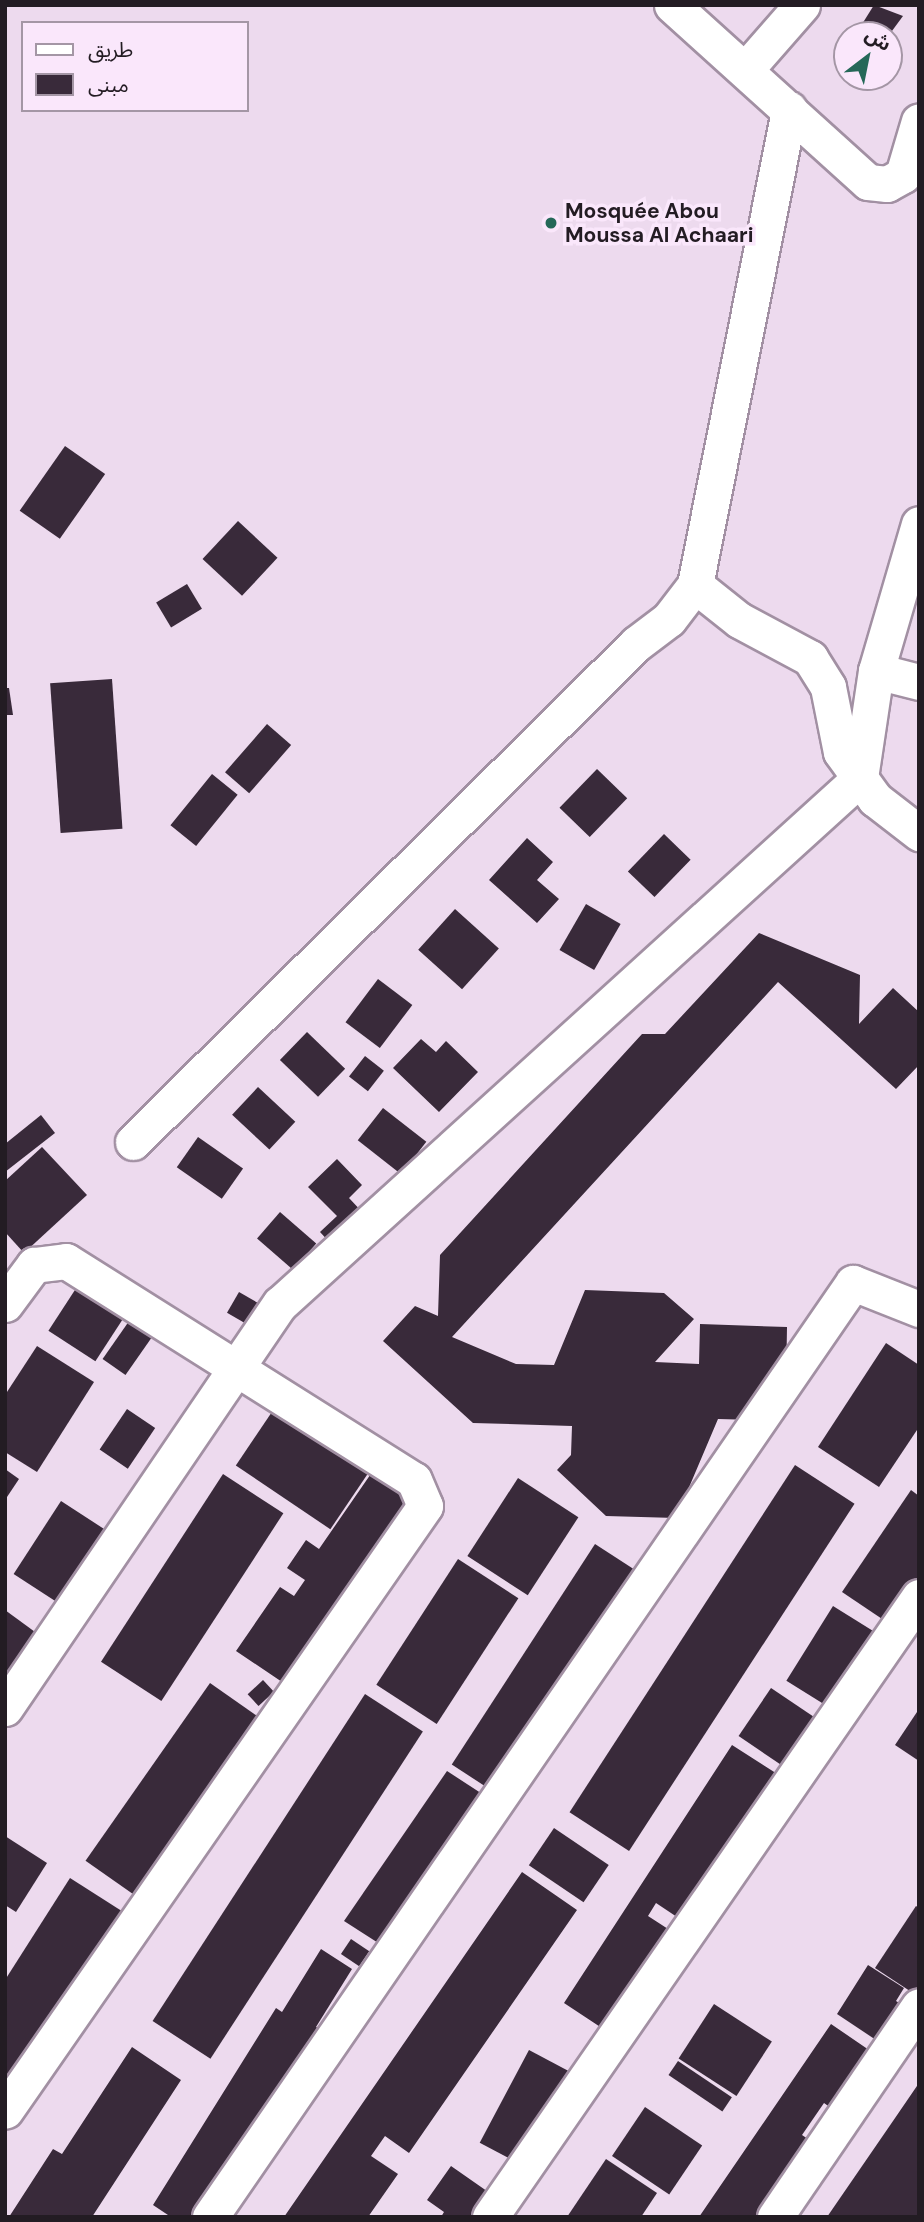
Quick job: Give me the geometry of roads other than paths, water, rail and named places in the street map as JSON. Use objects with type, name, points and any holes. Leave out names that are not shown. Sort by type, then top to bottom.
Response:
[{"type":"street","points":[[671,5],[746,69],[868,182],[893,183],[914,165],[919,121]]},
{"type":"street","points":[[746,69],[802,5]]},
{"type":"street","points":[[132,1142],[636,644],[669,619],[695,585],[789,109]]},
{"type":"street","points":[[5,1708],[280,1304],[860,778],[876,671],[919,524]]},
{"type":"street","points":[[695,585],[739,620],[810,658],[828,687],[841,752],[894,818],[919,833]]},
{"type":"street","points":[[876,671],[919,682]]},
{"type":"street","points":[[5,1304],[34,1265],[60,1259],[414,1480],[424,1494],[423,1511],[5,2111]]},
{"type":"street","points":[[210,2217],[853,1283],[919,1309]]},
{"type":"street","points":[[490,2217],[919,1597]]},
{"type":"street","points":[[775,2217],[919,2006]]},
{"type":"place","name":"Mosquée Abou Moussa Al Achaari","points":[[551,223]]}]
